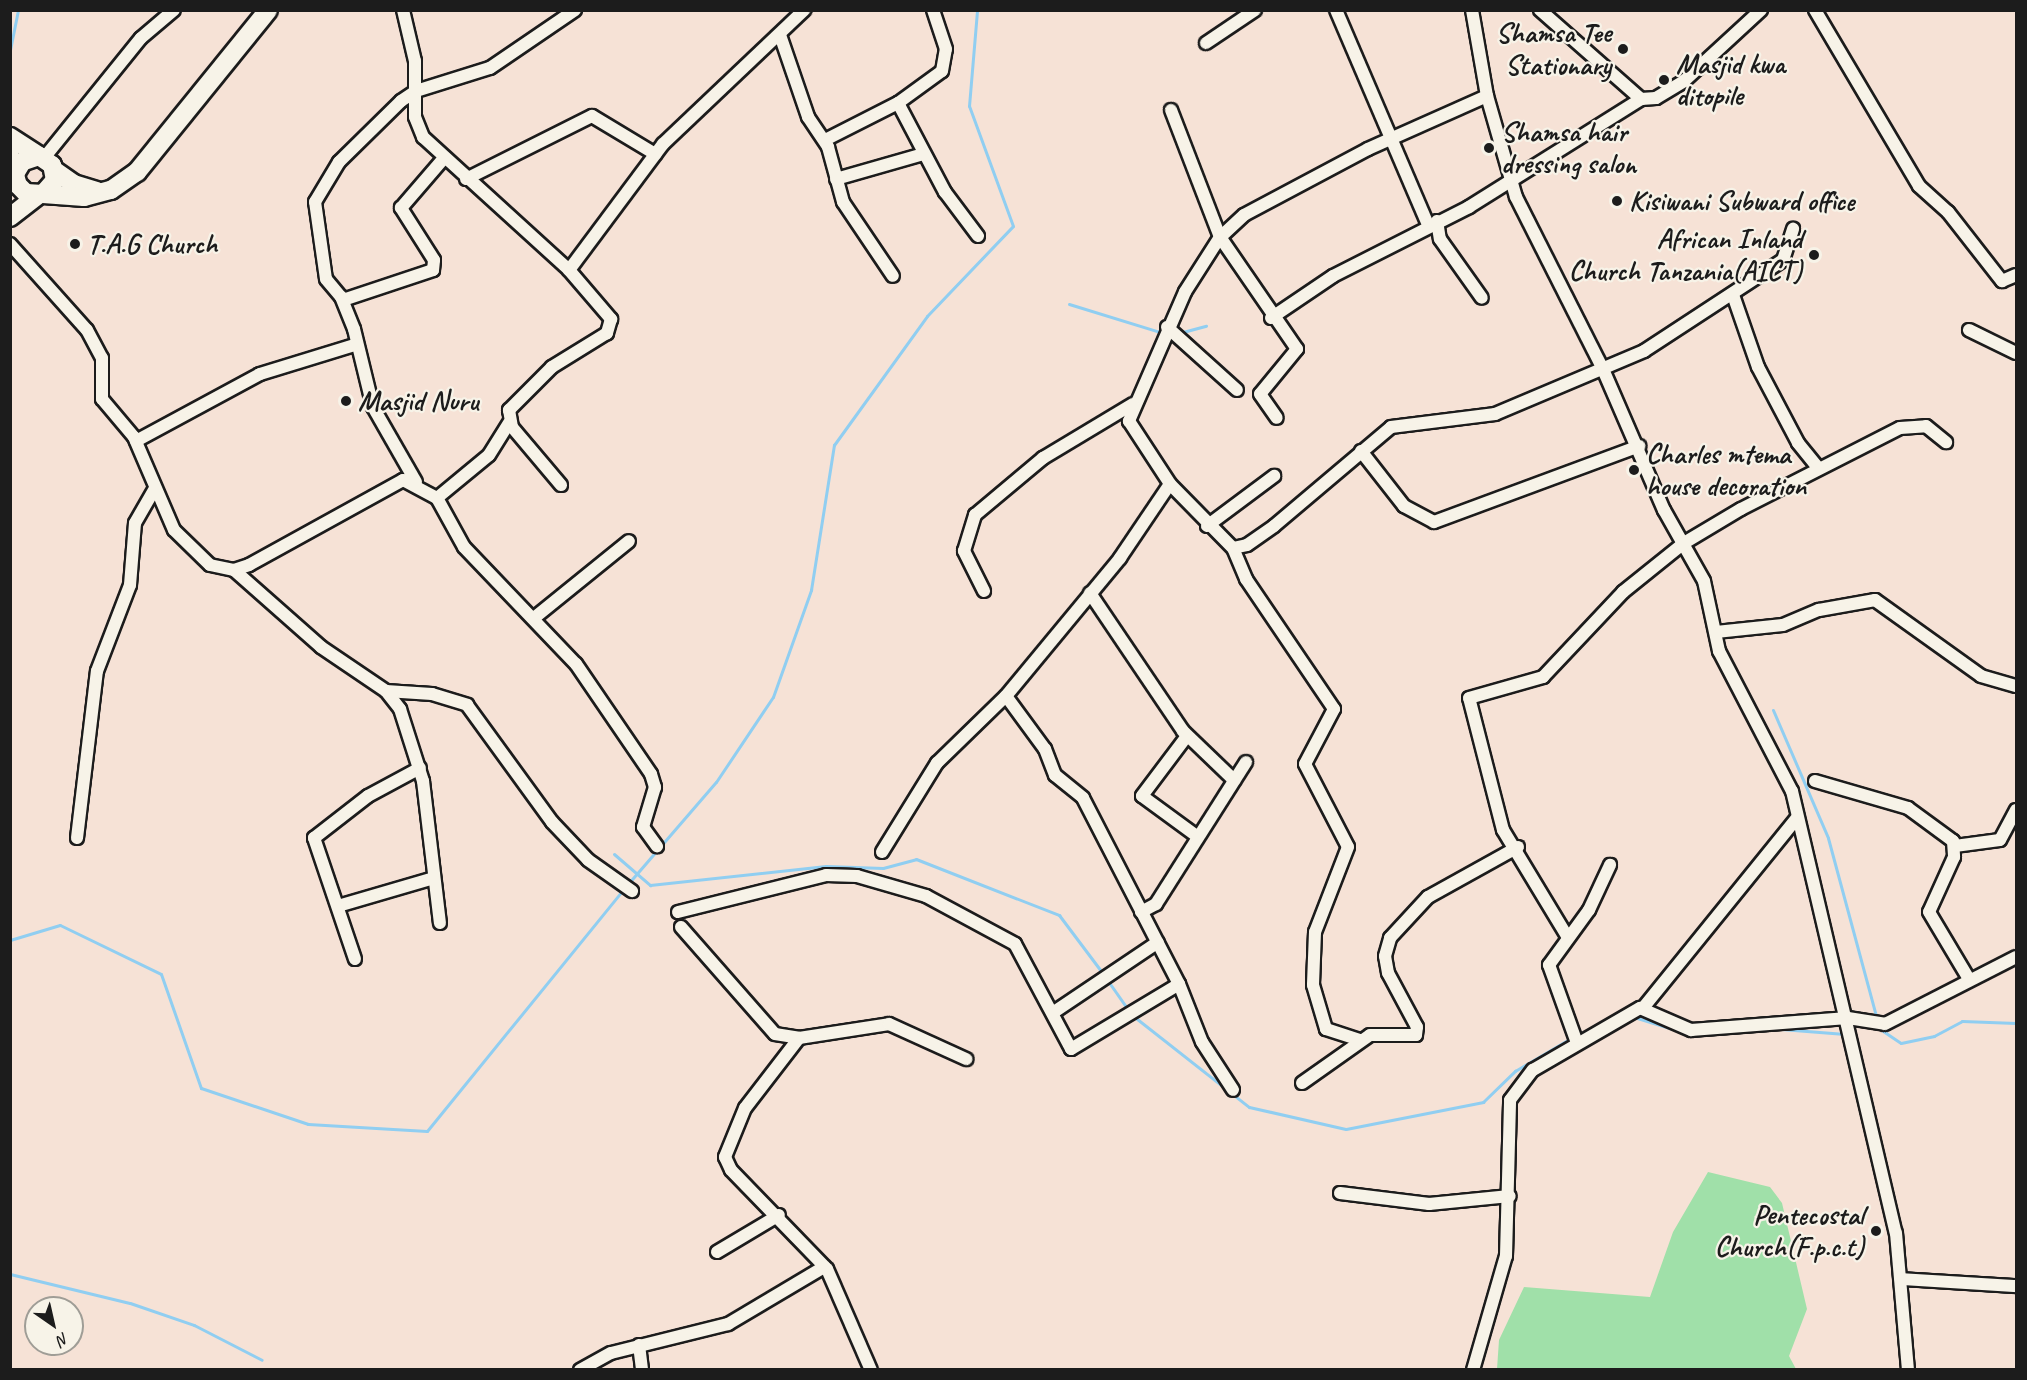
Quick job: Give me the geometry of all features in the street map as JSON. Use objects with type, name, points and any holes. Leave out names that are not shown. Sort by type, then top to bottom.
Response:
[{"type":"street","points":[[174,10],[141,38],[46,161],[22,162],[13,175],[21,190],[66,198],[104,192],[137,172],[159,149],[268,10]]},
{"type":"street","points":[[403,10],[410,25],[416,91],[416,123],[444,158],[569,270],[600,302],[611,325],[552,367],[510,408],[509,423],[489,455],[437,498]]},
{"type":"street","points":[[575,10],[490,68],[416,91],[344,158],[315,202],[325,274],[343,300],[373,407],[416,482],[437,498],[464,548],[534,618],[587,678],[651,774],[655,787],[643,827],[657,846]]},
{"type":"street","points":[[569,270],[655,154],[804,10]]},
{"type":"street","points":[[825,140],[898,103],[945,67],[942,26],[933,10]]},
{"type":"street","points":[[1206,43],[1255,10]]},
{"type":"street","points":[[1336,10],[1391,140],[1440,239],[1482,298]]},
{"type":"street","points":[[1472,10],[1487,96],[1513,181],[1639,446],[1664,510],[1704,581],[1719,651],[1792,790],[1797,818],[1848,1018],[1896,1233],[1908,1370]]},
{"type":"street","points":[[1540,10],[1641,99]]},
{"type":"street","points":[[1271,318],[1333,276],[1513,181],[1641,99],[1656,98],[1684,81],[1761,10]]},
{"type":"street","points":[[1815,10],[1920,186],[1948,212],[2002,281],[2016,275]]},
{"type":"street","points":[[780,35],[808,117],[825,140],[845,205],[893,276]]},
{"type":"street","points":[[1360,1040],[1326,1029],[1312,985],[1315,932],[1348,848],[1305,764],[1334,708],[1246,579],[1233,548],[1207,526],[1170,484],[1131,428],[1133,404],[1167,327],[1220,237],[1267,201],[1487,96]]},
{"type":"street","points":[[898,103],[923,154],[978,236]]},
{"type":"street","points":[[1171,110],[1220,237],[1271,318],[1297,350],[1260,394],[1276,418]]},
{"type":"street","points":[[466,179],[592,116],[655,154]]},
{"type":"street","points":[[10,137],[46,161],[74,184],[104,192]]},
{"type":"street","points":[[836,178],[923,154]]},
{"type":"street","points":[[343,300],[434,270],[434,260],[401,208],[444,158]]},
{"type":"street","points":[[10,217],[53,184],[46,161]]},
{"type":"street","points":[[1233,548],[1274,526],[1391,427],[1495,414],[1644,351],[1732,296],[1783,260],[1793,229]]},
{"type":"street","points":[[10,244],[87,330],[102,358],[102,399],[136,441],[154,490],[184,542],[210,565],[234,570],[321,647],[386,691],[405,718],[420,768],[440,923]]},
{"type":"street","points":[[1732,296],[1758,367],[1798,443],[1818,468]]},
{"type":"street","points":[[1167,327],[1237,390]]},
{"type":"street","points":[[1969,330],[2016,353]]},
{"type":"street","points":[[136,441],[260,374],[354,345]]},
{"type":"street","points":[[984,591],[964,551],[975,515],[1043,458],[1133,404]]},
{"type":"street","points":[[509,423],[561,485]]},
{"type":"street","points":[[1568,936],[1518,847],[1503,830],[1470,698],[1543,677],[1623,592],[1684,543],[1818,468],[1900,428],[1926,426],[1946,442]]},
{"type":"street","points":[[1361,451],[1404,506],[1434,522],[1639,446]]},
{"type":"street","points":[[1207,526],[1274,476]]},
{"type":"street","points":[[234,570],[368,496],[403,480],[416,482]]},
{"type":"street","points":[[882,852],[943,756],[1006,696],[1090,593],[1170,484]]},
{"type":"street","points":[[77,838],[97,671],[130,585],[135,523],[154,490]]},
{"type":"street","points":[[534,618],[628,541]]},
{"type":"street","points":[[1090,593],[1188,736],[1234,780]]},
{"type":"street","points":[[1716,632],[1784,625],[1819,610],[1875,600],[1981,676],[2016,686]]},
{"type":"street","points":[[386,691],[432,694],[467,705],[552,822],[588,860],[632,891]]},
{"type":"street","points":[[1006,696],[1045,748],[1055,775],[1078,790],[1179,984],[1202,1042],[1233,1090]]},
{"type":"street","points":[[1188,736],[1142,796],[1198,837]]},
{"type":"street","points":[[1141,912],[1156,904],[1246,762]]},
{"type":"street","points":[[356,959],[314,838],[361,801],[420,768]]},
{"type":"street","points":[[1815,780],[1908,808],[1946,833],[1955,846]]},
{"type":"street","points":[[1955,846],[2000,840],[2016,810]]},
{"type":"street","points":[[1473,1370],[1502,1274],[1510,1196],[1506,1141],[1513,1090],[1533,1070],[1577,1043],[1643,1008],[1797,818]]},
{"type":"street","points":[[1955,846],[1929,912],[1970,979]]},
{"type":"street","points":[[1302,1083],[1360,1040],[1375,1033],[1417,1033],[1386,964],[1387,947],[1398,926],[1428,897],[1518,847]]},
{"type":"street","points":[[1577,1043],[1550,970],[1568,936],[1589,910],[1610,865]]},
{"type":"street","points":[[678,912],[826,874],[857,876],[926,896],[1011,941],[1054,1012],[1065,1045],[1073,1049],[1179,984]]},
{"type":"street","points":[[339,906],[434,878]]},
{"type":"street","points":[[681,927],[768,1028],[799,1038],[888,1024],[966,1059]]},
{"type":"street","points":[[1054,1012],[1158,942]]},
{"type":"street","points":[[1643,1008],[1691,1030],[1848,1018],[1893,1022],[1970,979],[2016,957]]},
{"type":"street","points":[[799,1038],[745,1108],[725,1157],[731,1170],[779,1215],[824,1267],[871,1370]]},
{"type":"street","points":[[1340,1193],[1429,1204],[1510,1196]]},
{"type":"street","points":[[717,1252],[779,1215]]},
{"type":"street","points":[[580,1370],[639,1346],[728,1324],[824,1267]]},
{"type":"street","points":[[1901,1279],[2016,1286]]},
{"type":"street","points":[[639,1346],[642,1370]]},
{"type":"green space","points":[[1708,1172],[1770,1187],[1782,1203],[1807,1309],[1789,1356],[1796,1369],[1497,1369],[1499,1340],[1524,1287],[1650,1297],[1673,1232]]},
{"type":"waterway","points":[[10,50],[18,10]]},
{"type":"waterway","points":[[627,885],[716,782],[773,697],[811,590],[834,445],[927,316],[1013,226],[969,106],[977,10]]},
{"type":"waterway","points":[[1069,304],[1163,333]]},
{"type":"waterway","points":[[1179,333],[1206,326]]},
{"type":"waterway","points":[[1773,710],[1828,838],[1877,1020]]},
{"type":"waterway","points":[[614,854],[650,885],[826,866],[883,868],[916,859],[1059,915],[1104,975]]},
{"type":"waterway","points":[[10,940],[60,925],[161,974],[201,1088],[308,1124],[427,1131],[623,890]]},
{"type":"waterway","points":[[1108,981],[1128,1010]]},
{"type":"waterway","points":[[1132,1015],[1249,1107],[1346,1129],[1483,1102],[1515,1071],[1571,1038]]},
{"type":"waterway","points":[[1634,1017],[1676,1030]]},
{"type":"waterway","points":[[1880,1029],[1901,1043],[1934,1036],[1962,1021],[2016,1023]]},
{"type":"waterway","points":[[1577,1035],[1601,1025]]},
{"type":"waterway","points":[[1781,1029],[1845,1034]]},
{"type":"waterway","points":[[10,1274],[130,1303],[194,1325],[262,1360]]},
{"type":"place","name":"Shamsa Tee Stationary","points":[[1623,49]]},
{"type":"place","name":"Masjid kwa ditopile","points":[[1664,80]]},
{"type":"place","name":"Shamsa hair dressing salon","points":[[1489,148]]},
{"type":"place","name":"Kisiwani Subward office","points":[[1617,201]]},
{"type":"place","name":"T.A.G Church","points":[[75,244]]},
{"type":"place","name":"African Inland Church Tanzania(AICT)","points":[[1814,255]]},
{"type":"place","name":"Masjid Nuru","points":[[346,401]]},
{"type":"place","name":"Charles mtema house decoration","points":[[1634,470]]},
{"type":"place","name":"Pentecostal Church(F.p.c.t)","points":[[1876,1231]]}]
